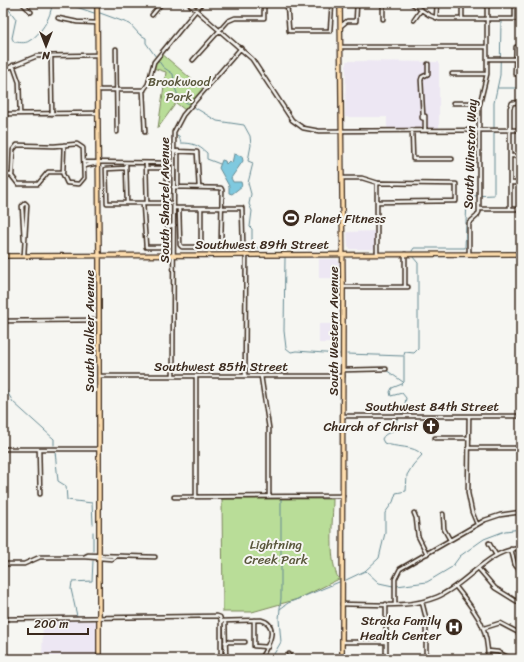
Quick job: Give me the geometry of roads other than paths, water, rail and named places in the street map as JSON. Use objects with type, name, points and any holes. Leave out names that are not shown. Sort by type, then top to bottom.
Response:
[{"type":"main road","name":"South Walker Avenue","points":[[97,3],[99,256],[99,659]]},
{"type":"main road","name":"South Western Avenue","points":[[340,5],[343,254],[342,659]]},
{"type":"main road","name":"Southwest 89th Street","points":[[3,256],[521,254]]},
{"type":"street","points":[[22,3],[31,12]]},
{"type":"street","points":[[152,15],[162,3]]},
{"type":"street","points":[[188,3],[256,63],[286,113],[294,122],[312,130],[521,130]]},
{"type":"street","points":[[145,132],[144,90],[148,84],[154,62],[157,56],[202,3]]},
{"type":"street","points":[[193,60],[226,22],[232,19],[264,18],[264,3]]},
{"type":"street","points":[[287,3],[289,31],[332,30],[341,28],[347,21],[356,20],[357,3]]},
{"type":"street","points":[[332,3],[332,30]]},
{"type":"street","points":[[383,19],[384,3]]},
{"type":"street","points":[[410,3],[436,18],[487,20],[521,19]]},
{"type":"street","points":[[436,18],[437,3]]},
{"type":"street","points":[[462,3],[462,19]]},
{"type":"street","name":"South Winston Way","points":[[469,254],[469,222],[478,216],[479,209],[480,103],[487,74],[487,3]]},
{"type":"street","points":[[515,3],[515,20]]},
{"type":"street","points":[[332,7],[340,5]]},
{"type":"street","points":[[414,20],[421,10]]},
{"type":"street","points":[[340,15],[347,21]]},
{"type":"street","points":[[58,18],[78,22],[97,23]]},
{"type":"street","points":[[341,47],[487,47]]},
{"type":"street","points":[[521,47],[516,47],[515,74],[521,74]]},
{"type":"street","name":"South Shartel Avenue","points":[[173,376],[173,151],[176,128],[189,108],[240,48]]},
{"type":"street","points":[[116,49],[117,132]]},
{"type":"street","points":[[3,70],[36,57],[97,55]]},
{"type":"street","points":[[51,56],[52,114]]},
{"type":"street","points":[[487,59],[516,59]]},
{"type":"street","points":[[425,130],[422,77],[428,74],[428,64]]},
{"type":"street","points":[[13,65],[19,82],[20,114]]},
{"type":"street","points":[[452,74],[487,74]]},
{"type":"street","points":[[98,90],[144,90]]},
{"type":"street","points":[[510,209],[511,105],[515,102],[521,102]]},
{"type":"street","points":[[453,103],[480,103]]},
{"type":"street","points":[[3,114],[98,113]]},
{"type":"street","points":[[412,130],[413,159],[452,159]]},
{"type":"street","points":[[63,172],[48,172],[41,182],[37,184],[18,184],[12,175],[13,151],[15,146],[20,144],[81,145],[84,149],[84,178],[82,183],[67,183],[63,172],[64,145]]},
{"type":"street","points":[[173,151],[197,152],[199,188]]},
{"type":"street","points":[[178,151],[178,187]]},
{"type":"street","points":[[510,156],[521,156]]},
{"type":"street","points":[[126,163],[127,203]]},
{"type":"street","points":[[146,163],[147,203]]},
{"type":"street","points":[[84,164],[173,163]]},
{"type":"street","points":[[126,168],[106,169],[107,203],[174,203]]},
{"type":"street","points":[[146,168],[164,168],[167,170],[167,203]]},
{"type":"street","points":[[3,175],[12,175]]},
{"type":"street","points":[[342,178],[362,178],[377,183],[456,184],[456,201],[377,202]]},
{"type":"street","points":[[377,183],[377,254]]},
{"type":"street","points":[[510,183],[521,183]]},
{"type":"street","points":[[173,187],[221,188],[222,209],[222,245],[242,246],[242,209],[222,209],[201,208],[174,208]]},
{"type":"street","points":[[24,229],[27,205],[25,203],[22,206],[24,256]]},
{"type":"street","points":[[143,203],[144,245],[146,247],[165,248],[168,245],[168,227],[174,225]]},
{"type":"street","points":[[179,208],[180,245],[182,247],[201,247],[201,208]]},
{"type":"street","points":[[479,209],[521,209]]},
{"type":"street","points":[[245,376],[246,254]]},
{"type":"street","points":[[405,254],[405,287]]},
{"type":"street","points":[[343,287],[408,287]]},
{"type":"street","points":[[3,321],[99,320]]},
{"type":"street","points":[[343,370],[386,369]]},
{"type":"street","name":"Southwest 85th Street","points":[[99,376],[343,376]]},
{"type":"street","points":[[196,376],[196,496]]},
{"type":"street","points":[[261,376],[269,433],[270,496]]},
{"type":"street","name":"Southwest 84th Street","points":[[343,416],[521,416]]},
{"type":"street","points":[[469,416],[468,495],[477,524]]},
{"type":"street","points":[[435,438],[469,438]]},
{"type":"street","points":[[40,448],[40,494]]},
{"type":"street","points":[[469,448],[521,448]]},
{"type":"street","points":[[3,449],[99,449]]},
{"type":"street","points":[[174,496],[342,496]]},
{"type":"street","points":[[395,604],[395,580],[398,572],[477,524],[500,515],[521,512]]},
{"type":"street","points":[[414,513],[418,536],[427,554]]},
{"type":"street","points":[[443,514],[444,529],[450,540]]},
{"type":"street","points":[[489,543],[496,555]]},
{"type":"street","points":[[342,604],[395,604],[422,602],[439,596],[456,586],[496,555],[512,549],[521,548]]},
{"type":"street","points":[[512,549],[515,565],[521,572]]},
{"type":"street","points":[[3,564],[24,564],[40,557],[155,557]]},
{"type":"street","points":[[478,568],[495,588],[521,604]]},
{"type":"street","points":[[456,586],[484,628],[488,659]]},
{"type":"street","points":[[422,602],[426,618],[426,659]]},
{"type":"street","points":[[386,604],[386,659]]},
{"type":"street","points":[[3,618],[217,616],[220,617],[222,621],[221,659]]},
{"type":"street","points":[[254,620],[254,646],[268,646]]},
{"type":"street","points":[[222,621],[263,621],[272,632],[268,646],[260,659]]},
{"type":"street","points":[[225,621],[226,659]]},
{"type":"street","points":[[484,628],[500,623],[521,634]]},
{"type":"street","points":[[225,642],[245,642]]},
{"type":"street","points":[[342,642],[386,642]]},
{"type":"street","points":[[488,651],[498,652],[510,659]]},
{"type":"street","points":[[288,659],[289,654]]},
{"type":"water","points":[[234,154],[242,156],[243,161],[231,178],[233,182],[241,182],[242,186],[232,194],[229,193],[229,186],[219,168],[222,160],[225,161],[226,164],[229,161],[232,163]]},
{"type":"waterway","points":[[4,3],[16,19],[12,38],[14,42],[24,43],[37,35],[41,30],[50,15],[52,4],[54,3]]},
{"type":"waterway","points":[[65,3],[94,13]]},
{"type":"waterway","points":[[100,13],[130,24],[139,34],[146,38],[146,43],[156,57]]},
{"type":"waterway","points":[[412,251],[414,248],[465,248],[467,198],[473,196],[494,195],[494,103],[500,75],[501,21]]},
{"type":"waterway","points":[[158,60],[163,67],[173,74],[175,88],[179,98],[217,121],[244,125],[250,136],[251,145],[248,161],[253,163],[248,183],[251,194],[249,204],[252,211],[250,227],[252,229],[252,245],[259,248],[279,247],[283,248],[284,250]]},
{"type":"waterway","points":[[498,88],[521,88]]},
{"type":"waterway","points":[[176,135],[179,136],[181,143],[189,143],[198,146],[207,153],[207,159],[220,164]]},
{"type":"waterway","points":[[404,355],[405,352],[414,353],[418,349],[418,263],[412,256]]},
{"type":"waterway","points":[[285,258],[284,331],[286,348],[291,352],[296,351],[339,354]]},
{"type":"waterway","points":[[347,354],[403,356]]},
{"type":"waterway","points":[[346,580],[365,571],[379,558],[385,533],[385,513],[393,502],[396,493],[406,491],[407,475],[422,455],[410,448],[389,445],[384,443],[382,439],[385,435],[397,427],[396,421],[404,410],[406,398],[402,393],[391,396],[390,392],[392,388],[404,382],[404,356]]},
{"type":"waterway","points":[[386,370],[403,382]]},
{"type":"waterway","points":[[3,385],[13,402],[54,439],[54,445]]},
{"type":"waterway","points":[[55,451],[58,481],[66,486],[67,500],[92,503],[93,524]]},
{"type":"waterway","points":[[271,659],[281,642],[279,619],[281,598],[281,499]]},
{"type":"waterway","points":[[397,586],[427,582],[452,567],[460,556],[484,539],[505,531],[521,529]]},
{"type":"waterway","points":[[93,532],[93,551]]},
{"type":"waterway","points":[[77,616],[71,589],[72,582],[92,581],[93,561]]},
{"type":"waterway","points":[[366,571],[379,583],[393,586]]},
{"type":"waterway","points":[[280,609],[288,603],[339,582]]},
{"type":"place","name":"Planet Fitness","points":[[291,218]]},
{"type":"place","name":"Church of Christ","points":[[431,426]]},
{"type":"place","name":"Straka Family Health Center","points":[[454,627]]},
{"type":"park label","name":"Brookwood Park","points":[[179,88]]},
{"type":"park label","name":"Lightning Creek Park","points":[[276,552]]}]
